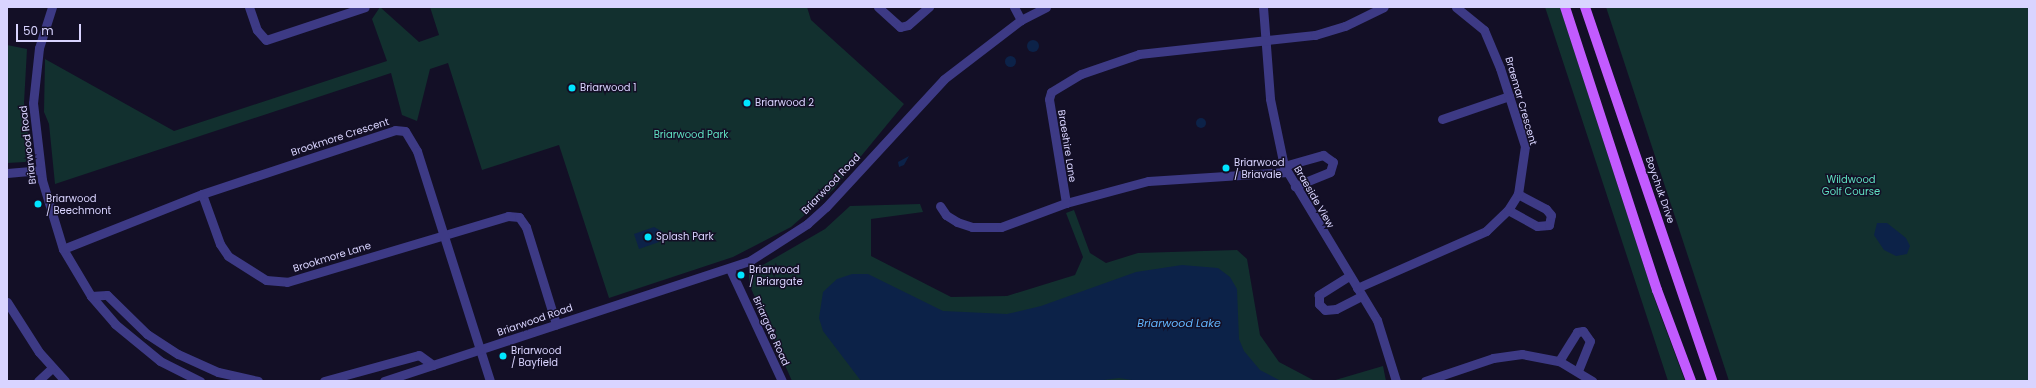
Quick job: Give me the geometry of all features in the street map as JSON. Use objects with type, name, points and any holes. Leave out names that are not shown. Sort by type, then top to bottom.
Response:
[{"type":"main road","points":[[1565,7],[1657,290],[1691,381]]},
{"type":"main road","name":"Boychuk Drive","points":[[1585,7],[1712,381]]},
{"type":"street","name":"Briarwood Road","points":[[52,7],[39,48],[33,102],[40,170],[63,249],[91,296],[134,342],[200,381]]},
{"type":"street","points":[[249,7],[257,30],[266,40],[364,7]]},
{"type":"street","points":[[878,7],[900,27],[908,25],[928,7]]},
{"type":"street","points":[[1014,7],[1021,20]]},
{"type":"street","name":"Briarwood Road","points":[[384,381],[480,351],[556,324],[730,269],[807,224],[944,79],[1021,20],[1046,7]]},
{"type":"street","name":"Braeside View","points":[[1263,7],[1270,99],[1286,169],[1359,292],[1387,343],[1396,381]]},
{"type":"street","points":[[1266,41],[1315,35],[1344,26],[1384,7]]},
{"type":"street","name":"Braemar Crescent","points":[[1349,276],[1319,295],[1319,304],[1325,310],[1336,309],[1359,292],[1433,253],[1471,239],[1508,210],[1518,194],[1525,146],[1509,96],[1492,45],[1468,10],[1456,7]]},
{"type":"street","name":"Braeshire Lane","points":[[1066,203],[1050,109],[1051,92],[1081,74],[1139,54],[1266,41]]},
{"type":"street","points":[[1442,119],[1509,96]]},
{"type":"street","name":"Brookmore Crescent","points":[[63,249],[202,194],[400,130],[414,142],[442,235],[490,381]]},
{"type":"street","points":[[940,206],[957,222],[972,227],[994,227],[1066,203],[1148,180],[1286,169],[1323,155],[1333,162],[1330,172],[1295,186]]},
{"type":"street","points":[[7,172],[40,170]]},
{"type":"street","name":"Brookmore Lane","points":[[202,194],[220,244],[228,256],[266,280],[286,282],[313,276],[442,235],[508,216],[519,217],[526,227],[556,324]]},
{"type":"street","points":[[1508,210],[1537,226],[1549,225],[1551,215],[1546,209],[1518,194]]},
{"type":"street","name":"Briargate Road","points":[[730,269],[782,381]]},
{"type":"street","points":[[91,296],[107,295],[147,334],[178,354],[218,372],[258,381]]},
{"type":"street","points":[[7,302],[51,369],[65,381]]},
{"type":"street","points":[[1559,361],[1577,332],[1583,332],[1590,341],[1578,370]]},
{"type":"street","points":[[1425,381],[1494,358],[1522,354],[1559,361],[1578,370],[1592,381]]},
{"type":"street","points":[[324,381],[420,355],[434,365]]},
{"type":"street","points":[[38,381],[51,369]]},
{"type":"green space","name":"Briarwood Park","points":[[380,7],[419,42],[439,35],[430,7],[807,7],[811,20],[904,104],[834,189],[791,227],[733,257],[609,298],[559,145],[482,170],[448,63],[430,69],[417,121],[402,115],[391,73],[55,184],[49,124],[44,112],[45,59],[174,131],[387,61],[372,19]]},
{"type":"green space","points":[[1545,7],[1560,7],[1656,303],[1685,381],[1668,381]]},
{"type":"green space","name":"Wildwood Golf Course","points":[[1606,7],[2029,7],[2029,381],[1729,381]]},
{"type":"green space","points":[[7,45],[27,49],[24,103],[30,159],[25,162],[7,163]]},
{"type":"green space","name":"Briarwood Lake","points":[[920,204],[923,212],[871,219],[871,256],[951,297],[1007,296],[1075,275],[1083,257],[1066,213],[1074,210],[1090,253],[1106,263],[1138,253],[1237,250],[1247,259],[1260,335],[1279,362],[1315,381],[792,381],[749,284],[749,273],[825,229],[850,206]]},
{"type":"green space","points":[[1383,366],[1386,381],[1332,381]]},
{"type":"water","points":[[1033,40],[1037,42],[1039,46],[1037,50],[1033,52],[1029,50],[1027,46],[1029,42]]},
{"type":"water","points":[[1008,56],[1012,56],[1014,57],[1014,65],[1008,66],[1005,63],[1005,59]]},
{"type":"water","points":[[1199,118],[1203,118],[1205,119],[1205,127],[1199,128],[1196,125],[1196,121]]},
{"type":"water","points":[[909,156],[904,165],[899,167],[898,162]]},
{"type":"water","points":[[1877,223],[1887,223],[1906,238],[1910,246],[1907,254],[1896,256],[1884,250],[1874,235]]},
{"type":"water","name":"Splash Park","points":[[654,227],[663,232],[659,242],[639,249],[634,234]]},
{"type":"water","name":"Briarwood Lake","points":[[1182,265],[1218,268],[1230,277],[1237,289],[1239,339],[1244,351],[1260,370],[1281,381],[1138,381],[1119,378],[1096,381],[861,381],[823,331],[819,318],[823,292],[837,279],[852,274],[868,274],[943,311],[1007,314],[1041,306],[1136,272]]},
{"type":"place","name":"Briarwood 1","points":[[572,88]]},
{"type":"place","name":"Briarwood 2","points":[[747,103]]},
{"type":"place","name":"Briarwood / Briavale","points":[[1226,168]]},
{"type":"place","name":"Briarwood / Beechmont","points":[[38,204]]},
{"type":"place","name":"Splash Park","points":[[648,237]]},
{"type":"place","name":"Briarwood / Briargate","points":[[741,275]]},
{"type":"place","name":"Briarwood / Bayfield","points":[[503,356]]}]
